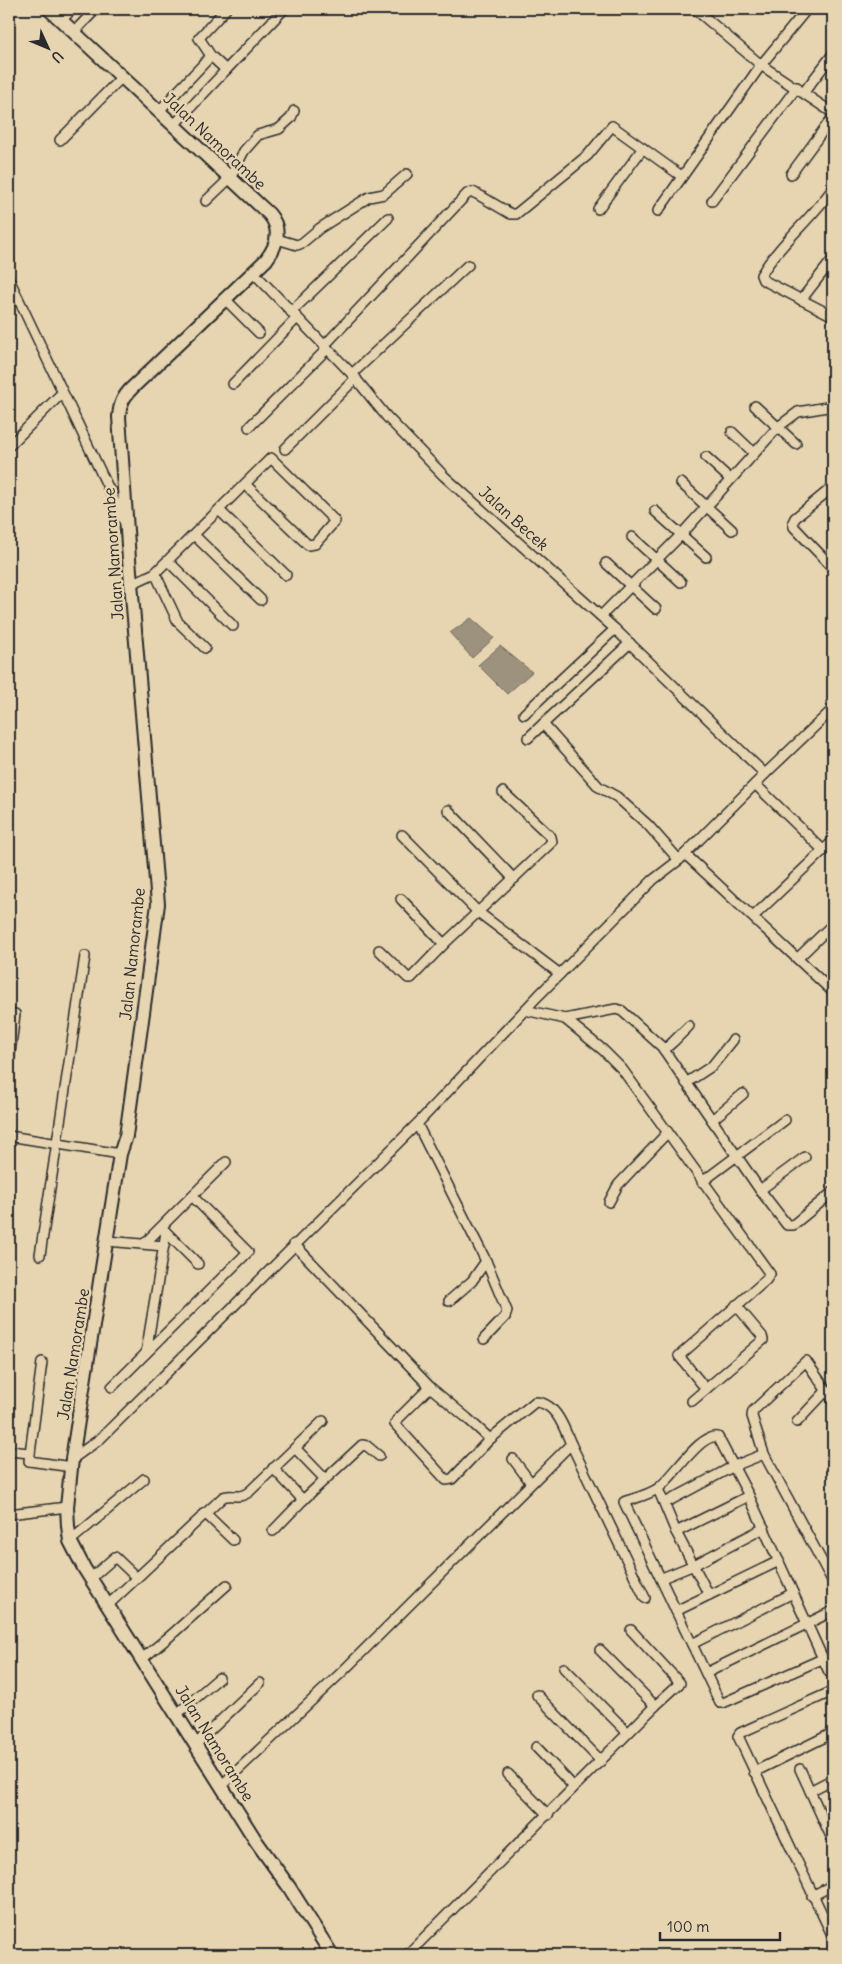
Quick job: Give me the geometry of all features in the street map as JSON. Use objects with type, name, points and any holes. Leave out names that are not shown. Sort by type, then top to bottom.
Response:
[{"type":"main road","name":"Jalan Namorambe","points":[[49,9],[273,218],[277,239],[273,252],[254,273],[123,399],[119,417],[158,904],[126,1136],[120,1154],[72,1463],[67,1507],[70,1541],[90,1580],[178,1714],[256,1841],[289,1887],[332,1955]]},
{"type":"street","points":[[61,21],[72,9]]},
{"type":"street","points":[[74,32],[96,9]]},
{"type":"street","points":[[226,9],[198,38],[211,56],[226,70]]},
{"type":"street","points":[[174,125],[284,9]]},
{"type":"street","points":[[695,9],[761,65],[833,113]]},
{"type":"street","points":[[658,212],[761,65],[807,9]]},
{"type":"street","points":[[712,201],[800,90],[833,54]]},
{"type":"street","points":[[158,111],[211,56]]},
{"type":"street","points":[[60,140],[122,78]]},
{"type":"street","points":[[206,201],[230,178],[244,150],[252,141],[258,135],[279,129],[291,118],[294,111]]},
{"type":"street","points":[[791,174],[833,117]]},
{"type":"street","points":[[249,427],[326,348],[467,194],[472,192],[477,194],[511,214],[516,214],[588,155],[612,126],[680,175],[683,175]]},
{"type":"street","points":[[598,209],[643,148]]},
{"type":"street","points":[[277,239],[297,244],[302,243],[320,228],[369,197],[384,194],[408,174]]},
{"type":"street","points":[[833,188],[824,202],[775,256],[761,275],[763,280],[833,316]]},
{"type":"street","points":[[233,384],[294,315],[388,218]]},
{"type":"street","points":[[801,300],[833,259]]},
{"type":"street","points":[[285,449],[354,376],[468,265]]},
{"type":"street","name":"Jalan Becek","points":[[254,273],[354,376],[386,416],[444,476],[601,616],[765,774]]},
{"type":"street","points":[[9,280],[127,528]]},
{"type":"street","points":[[9,303],[17,297]]},
{"type":"street","points":[[226,300],[259,333]]},
{"type":"street","points":[[9,446],[62,392]]},
{"type":"street","points":[[755,406],[796,444]]},
{"type":"street","points":[[601,616],[681,535],[778,427],[798,412],[833,406]]},
{"type":"street","points":[[732,432],[754,453]]},
{"type":"street","points":[[706,457],[730,479]]},
{"type":"street","points":[[131,584],[155,573],[271,458],[335,522],[315,544],[308,545],[245,484]]},
{"type":"street","points":[[681,483],[732,530]]},
{"type":"street","points":[[833,491],[828,491],[795,518],[793,522],[794,527],[833,568]]},
{"type":"street","points":[[219,510],[286,575]]},
{"type":"street","points":[[655,511],[706,557]]},
{"type":"street","points":[[194,535],[261,600]]},
{"type":"street","points":[[632,537],[681,582]]},
{"type":"street","points":[[168,561],[233,626]]},
{"type":"street","points":[[606,563],[656,608]]},
{"type":"street","points":[[155,573],[178,622],[204,648]]},
{"type":"street","points":[[524,714],[615,629]]},
{"type":"street","points":[[528,738],[630,644]]},
{"type":"street","points":[[42,1362],[29,1461],[72,1463],[100,1439],[294,1244],[417,1124],[652,880],[682,857],[833,709]]},
{"type":"street","points":[[544,724],[599,787],[617,797],[682,857],[754,916],[833,992]]},
{"type":"street","points":[[755,784],[824,851]]},
{"type":"street","points":[[379,950],[410,979],[444,944],[550,844],[552,840],[503,792]]},
{"type":"street","points":[[448,810],[514,879]]},
{"type":"street","points":[[402,834],[478,912],[560,974]]},
{"type":"street","points":[[754,916],[833,841]]},
{"type":"street","points":[[401,899],[444,944]]},
{"type":"street","points":[[798,958],[833,924]]},
{"type":"street","points":[[40,1255],[85,956]]},
{"type":"street","points":[[525,1010],[565,1019],[619,1010],[664,1050],[785,1224],[790,1226],[833,1192]]},
{"type":"street","points":[[9,1061],[15,1014]]},
{"type":"street","points":[[565,1019],[603,1050],[622,1069],[770,1274],[766,1280],[679,1356],[706,1389]]},
{"type":"street","points":[[664,1050],[689,1026]]},
{"type":"street","points":[[686,1083],[712,1066],[733,1040]]},
{"type":"street","points":[[712,1120],[743,1094]]},
{"type":"street","points":[[702,1182],[785,1120]]},
{"type":"street","points":[[417,1124],[486,1261],[507,1313],[484,1339]]},
{"type":"street","points":[[609,1202],[618,1186],[668,1132]]},
{"type":"street","points":[[9,1136],[120,1154]]},
{"type":"street","points":[[760,1190],[805,1156]]},
{"type":"street","points":[[145,1243],[163,1230],[192,1196],[226,1162]]},
{"type":"street","points":[[112,1387],[248,1252],[192,1196]]},
{"type":"street","points":[[146,1353],[164,1246],[163,1230]]},
{"type":"street","points":[[163,1230],[198,1264]]},
{"type":"street","points":[[108,1241],[164,1246]]},
{"type":"street","points":[[294,1244],[430,1387],[490,1439]]},
{"type":"street","points":[[449,1302],[472,1281],[486,1261]]},
{"type":"street","points":[[692,1400],[763,1340],[762,1336],[736,1305]]},
{"type":"street","points":[[833,1400],[808,1362],[804,1361],[753,1412],[752,1419],[764,1454],[833,1582]]},
{"type":"street","points":[[430,1387],[395,1424],[443,1478],[448,1480],[452,1479],[490,1439],[531,1404],[540,1402],[550,1408],[555,1413],[571,1444],[645,1598]]},
{"type":"street","points":[[797,1422],[827,1390]]},
{"type":"street","points":[[108,1605],[205,1513],[226,1496],[243,1497],[323,1421]]},
{"type":"street","points":[[822,1659],[723,1703],[717,1700],[662,1578],[624,1502],[658,1489],[696,1447],[714,1436],[718,1436],[750,1496],[829,1672]]},
{"type":"street","points":[[222,1785],[342,1672],[571,1444]]},
{"type":"street","points":[[273,1531],[362,1445],[367,1446],[379,1456]]},
{"type":"street","points":[[295,1448],[325,1479]]},
{"type":"street","points":[[9,1450],[30,1453]]},
{"type":"street","points":[[665,1503],[734,1466],[764,1454]]},
{"type":"street","points":[[513,1459],[531,1483]]},
{"type":"street","points":[[273,1468],[303,1500]]},
{"type":"street","points":[[70,1541],[144,1479]]},
{"type":"street","points":[[658,1489],[676,1532],[709,1595]]},
{"type":"street","points":[[676,1532],[750,1496]]},
{"type":"street","points":[[9,1514],[67,1507]]},
{"type":"street","points":[[205,1513],[233,1540]]},
{"type":"street","points":[[662,1578],[694,1565],[764,1528]]},
{"type":"street","points":[[90,1580],[115,1557],[136,1577]]},
{"type":"street","points":[[676,1611],[779,1561]]},
{"type":"street","points":[[142,1658],[170,1636],[227,1585]]},
{"type":"street","points":[[692,1644],[793,1593]]},
{"type":"street","points":[[706,1673],[833,1611]]},
{"type":"street","points":[[408,1955],[680,1683],[631,1630]]},
{"type":"street","points":[[600,1650],[655,1706]]},
{"type":"street","points":[[564,1668],[628,1733]]},
{"type":"street","points":[[178,1714],[219,1678]]},
{"type":"street","points":[[196,1744],[260,1683]]},
{"type":"street","points":[[833,1691],[739,1734],[738,1738],[833,1937]]},
{"type":"street","points":[[538,1696],[601,1761]]},
{"type":"street","points":[[754,1772],[833,1733]]},
{"type":"street","points":[[536,1747],[574,1787]]},
{"type":"street","points":[[800,1769],[831,1831],[833,1841]]},
{"type":"street","points":[[508,1774],[548,1815]]},
{"type":"street","points":[[810,1791],[833,1779]]},
{"type":"street","points":[[812,1896],[833,1885]]},
{"type":"shaded area","points":[[471,618],[494,638],[472,658],[450,633]]},
{"type":"shaded area","points":[[500,646],[532,672],[507,694],[478,665]]}]
